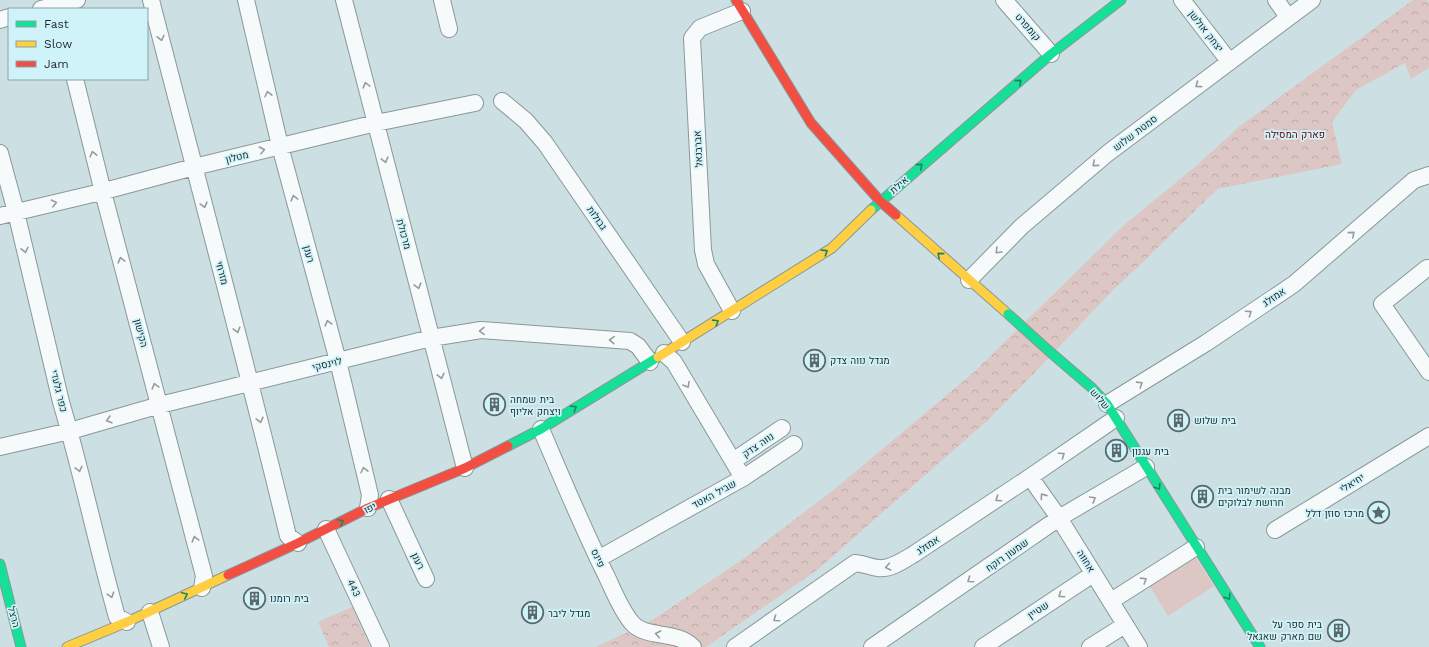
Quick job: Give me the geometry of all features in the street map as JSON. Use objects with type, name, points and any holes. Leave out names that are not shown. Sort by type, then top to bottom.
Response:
[{"type":"street","points":[[52,6],[77,0]]},
{"type":"street","name":"מזרחי","points":[[151,0],[251,382],[288,536],[298,543]]},
{"type":"street","name":"רענן","points":[[246,0],[280,146],[338,361],[370,495],[368,508]]},
{"type":"street","name":"מרכולת","points":[[344,0],[465,468]]},
{"type":"street","points":[[442,0],[449,28]]},
{"type":"street","name":"קומפרט","points":[[1004,0],[1051,54]]},
{"type":"street","name":"אילת","points":[[664,353],[832,248],[880,201],[1051,54],[1121,0]]},
{"type":"street","name":"יצחק אולשן","points":[[1182,0],[1230,61]]},
{"type":"street","points":[[1276,0],[1288,17]]},
{"type":"street","name":"סמטת שלוש","points":[[969,280],[1021,227],[1108,153],[1312,0]]},
{"type":"street","name":"אברבנאל","points":[[732,311],[706,264],[703,250],[692,38],[700,28],[739,6],[811,123],[880,201]]},
{"type":"street","name":"הקישון","points":[[74,80],[102,192],[160,405],[204,576],[202,588]]},
{"type":"street","name":"גבולות","points":[[502,101],[526,122],[545,143],[682,342]]},
{"type":"street","name":"מטלון","points":[[0,216],[102,192],[194,167],[376,122],[475,103]]},
{"type":"street","name":"כפר גלעדי","points":[[0,153],[16,212],[61,402],[70,431],[108,586],[117,617],[127,622]]},
{"type":"street","name":"אמזלג","points":[[1107,404],[1206,343],[1294,284],[1414,180],[1429,174]]},
{"type":"street","name":"שלוש","points":[[880,201],[1092,388],[1107,404],[1260,647]]},
{"type":"street","points":[[1429,268],[1427,268],[1382,304],[1429,372]]},
{"type":"street","name":"לוינסקי","points":[[0,447],[70,431],[160,405],[431,338],[481,330],[630,341],[638,346],[650,362]]},
{"type":"street","name":"יפו","points":[[67,647],[202,588],[368,508],[465,468],[541,429],[664,353]]},
{"type":"street","name":"שביל האטד","points":[[598,559],[743,478],[674,362],[664,353]]},
{"type":"street","name":"אמזלג","points":[[735,647],[856,563],[879,569],[894,566],[914,554],[1116,418]]},
{"type":"street","name":"נווה צדק","points":[[733,461],[782,428]]},
{"type":"street","name":"פינס","points":[[541,429],[598,559],[625,613],[633,624],[648,632],[677,637],[686,641],[693,647]]},
{"type":"street","name":"יחיאלי","points":[[1275,530],[1428,436]]},
{"type":"street","points":[[743,478],[794,444]]},
{"type":"street","name":"שמעון רוקח","points":[[872,647],[1059,518],[1146,467]]},
{"type":"street","name":"אחווה","points":[[1030,477],[1059,518],[1139,647]]},
{"type":"street","name":"רענן","points":[[389,499],[426,579]]},
{"type":"street","name":"443","points":[[326,529],[381,647]]},
{"type":"street","points":[[1110,601],[1196,547]]},
{"type":"street","name":"הרצל","points":[[0,564],[22,647]]},
{"type":"street","name":"שטיין","points":[[983,647],[1094,574]]},
{"type":"street","points":[[150,612],[161,647]]},
{"type":"street","points":[[1090,647],[1125,625]]},
{"type":"green space","name":"פארק המסילה","points":[[1413,0],[1429,1],[1429,68],[1411,79],[1405,63],[1356,90],[1332,122],[1342,164],[1217,189],[1115,288],[988,420],[817,570],[706,647],[596,647],[654,619],[743,559],[836,488],[973,373],[1124,225],[1196,166],[1240,126]]},
{"type":"green space","points":[[1193,553],[1214,586],[1168,616],[1147,582]]},
{"type":"green space","points":[[352,607],[370,647],[329,647],[318,622]]},
{"type":"traffic: fast","points":[[871,210],[1051,54],[1121,0]]},
{"type":"traffic: fast","points":[[1008,314],[1049,351]]},
{"type":"traffic: fast","points":[[1049,351],[1092,388],[1107,404],[1260,647]]},
{"type":"traffic: fast","points":[[508,446],[541,429],[658,357]]},
{"type":"traffic: fast","points":[[0,564],[21,647]]},
{"type":"traffic: slow","points":[[658,357],[832,248],[871,210]]},
{"type":"traffic: slow","points":[[896,215],[1008,314]]},
{"type":"traffic: slow","points":[[67,647],[127,622],[228,575]]},
{"type":"traffic: jam","points":[[736,0],[811,123],[880,201],[896,215]]},
{"type":"traffic: jam","points":[[228,575],[298,543],[366,509],[465,468],[508,446]]},
{"type":"place","name":"מגדל נווה צדק","points":[[815,360]]},
{"type":"place","name":"בית שמחה ויצחק אליוף","points":[[495,405]]},
{"type":"place","name":"בית שלוש","points":[[1178,420]]},
{"type":"place","name":"בית עגנון","points":[[1117,451]]},
{"type":"place","name":"מבנה לשימור בית חרושת לבלוקים","points":[[1202,496]]},
{"type":"place","name":"מרכז סוזן דלל","points":[[1379,513]]},
{"type":"place","name":"בית רומנו","points":[[254,598]]},
{"type":"place","name":"מגדל ליבר","points":[[533,613]]},
{"type":"place","name":"בית ספר על שם מארק שאגאל","points":[[1338,630]]}]
